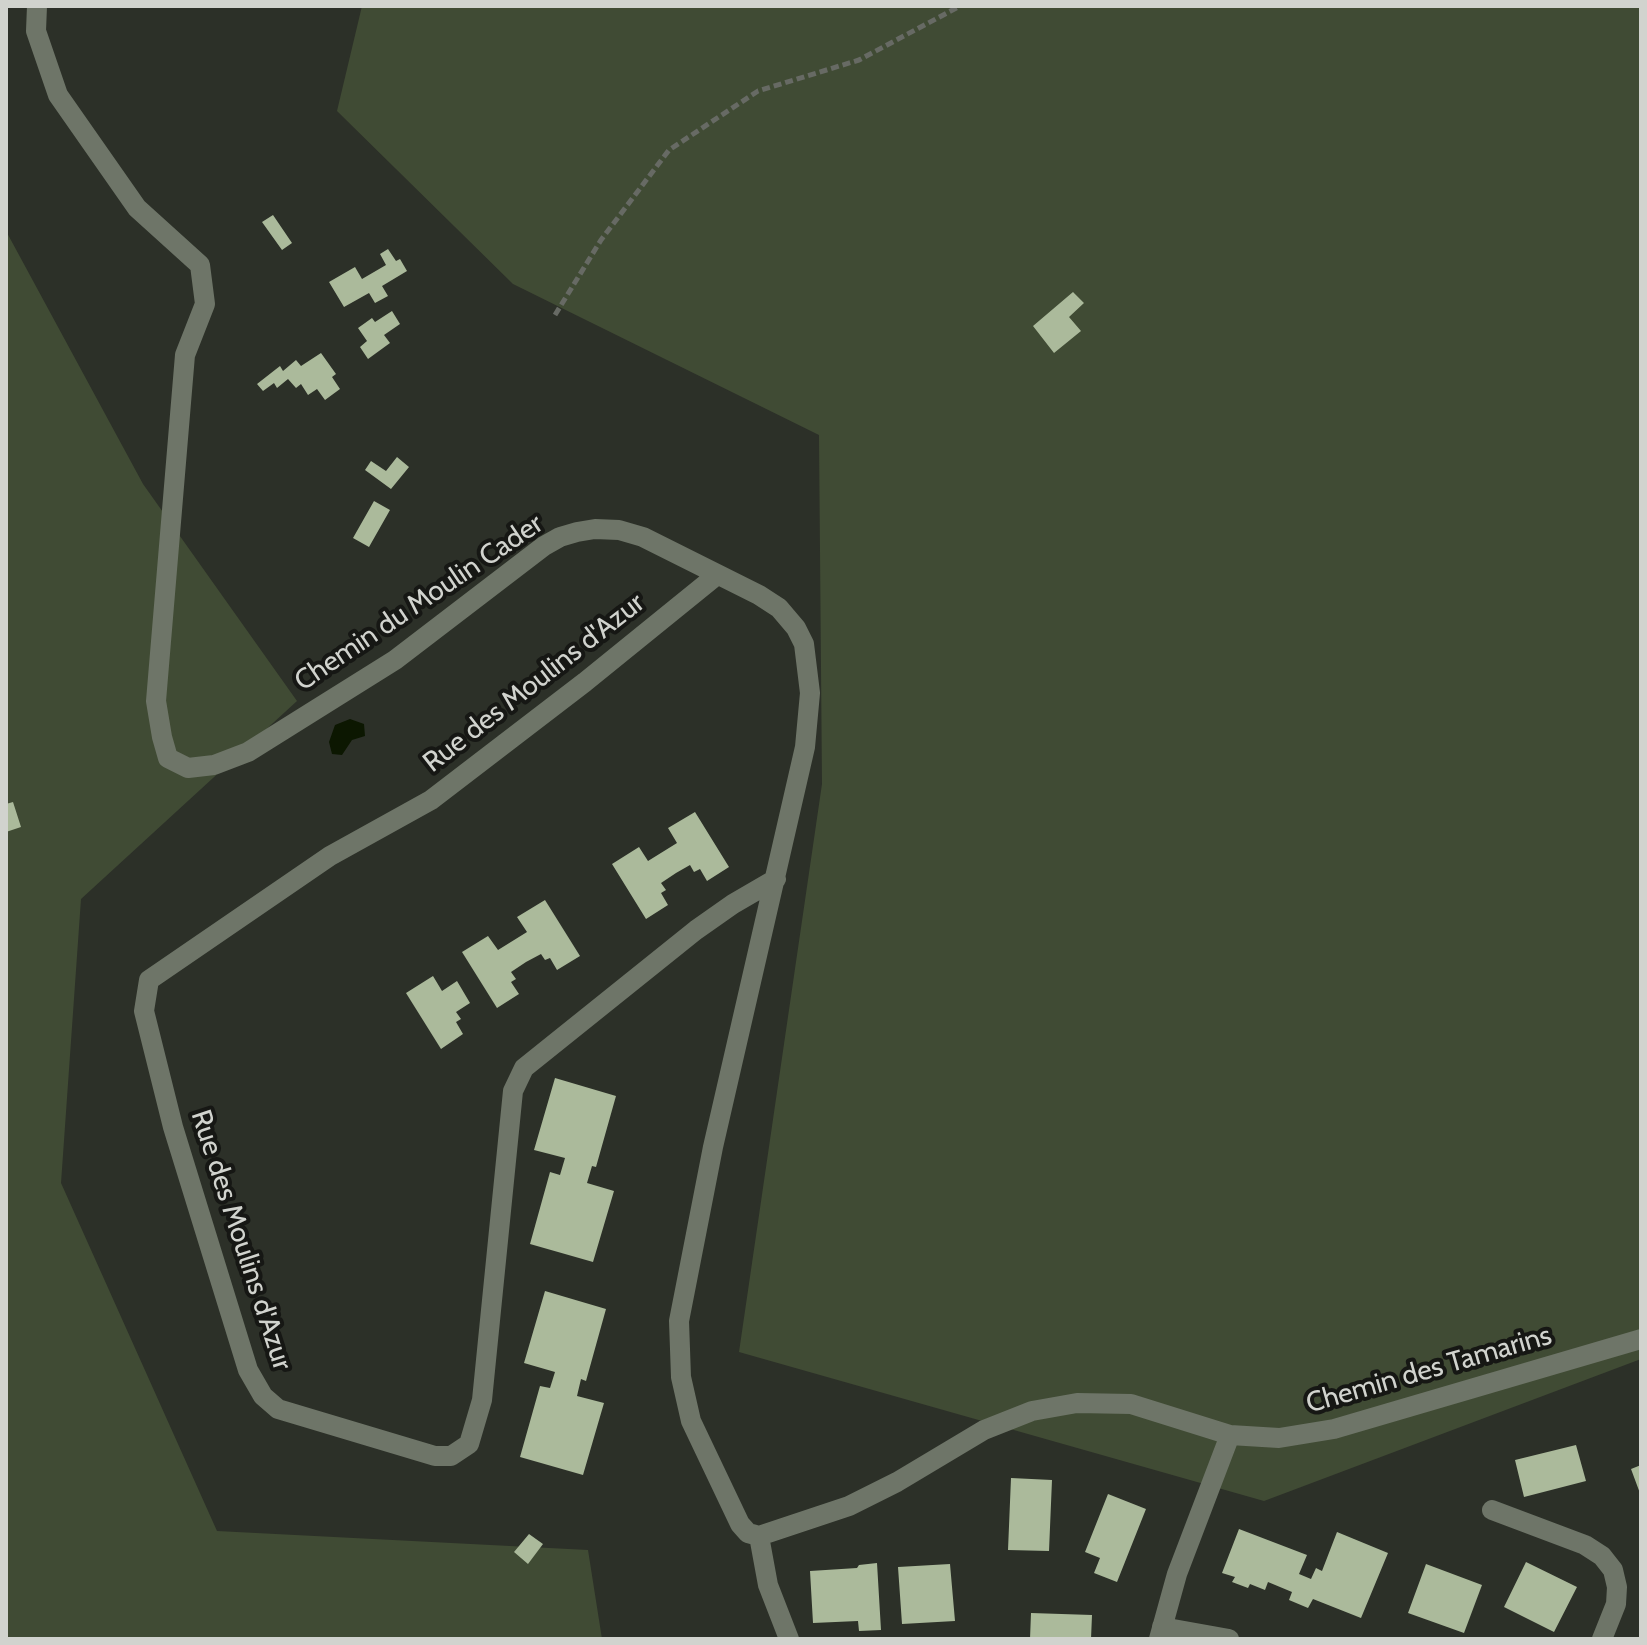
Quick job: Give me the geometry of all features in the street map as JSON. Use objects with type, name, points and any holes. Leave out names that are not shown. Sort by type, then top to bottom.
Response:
[{"type":"street","name":"Chemin du Moulin Cader","points":[[37,6],[36,31],[58,95],[137,208],[200,265],[205,304],[185,355],[156,701],[168,758],[188,768],[214,765],[248,752],[395,660],[472,599],[560,537],[595,529],[619,530],[643,537],[759,595],[779,608],[796,628],[804,644],[808,661],[810,719],[713,1147],[679,1321],[681,1377],[691,1421],[740,1524],[748,1533],[759,1536]]},
{"type":"street","name":"Rue des Moulins d'Azur","points":[[717,575],[585,682],[431,800],[330,856],[149,980],[144,1011],[173,1127],[248,1370],[263,1396],[278,1409],[435,1456],[451,1456],[469,1444],[482,1400],[513,1091],[524,1068],[696,930],[776,879]]},
{"type":"street","name":"Chemin des Tamarins","points":[[759,1536],[849,1506],[897,1482],[984,1430],[1032,1411],[1077,1403],[1131,1404],[1230,1435],[1279,1438],[1334,1429],[1641,1339]]},
{"type":"street","points":[[1229,1639],[1161,1633],[1177,1574],[1230,1435]]},
{"type":"street","points":[[1492,1510],[1585,1545],[1602,1556],[1613,1570],[1617,1587],[1616,1604],[1602,1639]]},
{"type":"street","points":[[759,1536],[768,1585],[789,1639]]},
{"type":"path","points":[[555,315],[601,240],[669,150],[758,91],[859,60],[960,6]]},
{"type":"shaded area","points":[[362,6],[1641,6],[1641,1359],[1264,1501],[739,1352],[822,784],[819,435],[513,284],[337,111]]},
{"type":"shaded area","points":[[6,231],[143,484],[297,701],[81,899],[61,1183],[217,1531],[588,1550],[602,1639],[6,1639]]},
{"type":"shaded area","points":[[350,719],[364,724],[365,736],[352,740],[342,755],[332,754],[329,742],[335,725]]},
{"type":"building","points":[[273,215],[292,243],[282,250],[262,222]]},
{"type":"building","points":[[388,249],[396,261],[400,259],[407,271],[382,286],[388,296],[375,303],[369,293],[344,307],[329,282],[355,267],[362,279],[386,265],[380,254]]},
{"type":"building","points":[[1073,292],[1084,303],[1069,317],[1081,331],[1054,353],[1033,326]]},
{"type":"building","points":[[392,311],[400,324],[384,335],[390,343],[368,359],[360,347],[367,341],[358,328],[372,318],[375,322]]},
{"type":"building","points":[[321,353],[336,374],[332,377],[340,389],[325,400],[317,389],[308,395],[301,384],[296,388],[288,379],[277,388],[274,383],[263,391],[257,384],[280,366],[283,371],[296,360],[301,366]]},
{"type":"building","points":[[397,457],[409,467],[391,489],[365,470],[371,461],[386,471]]},
{"type":"building","points":[[374,501],[390,510],[369,547],[353,538]]},
{"type":"building","points":[[13,802],[21,827],[6,832],[6,804]]},
{"type":"building","points":[[695,812],[729,867],[707,881],[700,869],[694,872],[690,865],[676,873],[661,883],[666,890],[661,893],[668,905],[646,919],[612,864],[639,847],[648,861],[677,843],[668,828]]},
{"type":"building","points":[[545,900],[580,956],[557,970],[550,958],[545,960],[541,954],[526,962],[511,972],[516,979],[511,982],[519,994],[497,1008],[462,952],[488,936],[498,950],[527,932],[517,917]]},
{"type":"building","points":[[433,976],[442,991],[457,981],[470,1003],[456,1012],[461,1019],[456,1022],[463,1034],[441,1049],[406,993]]},
{"type":"building","points":[[555,1078],[616,1096],[596,1167],[592,1166],[587,1183],[614,1191],[593,1262],[530,1244],[550,1172],[560,1175],[565,1158],[534,1150]]},
{"type":"building","points":[[545,1291],[606,1309],[586,1381],[581,1379],[577,1396],[604,1403],[583,1475],[520,1457],[540,1386],[550,1388],[555,1372],[524,1363]]},
{"type":"building","points":[[1576,1445],[1586,1481],[1524,1497],[1515,1460]]},
{"type":"building","points":[[1641,1465],[1641,1496],[1631,1469]]},
{"type":"building","points":[[1011,1478],[1052,1480],[1049,1551],[1008,1550]]},
{"type":"building","points":[[1108,1494],[1146,1509],[1117,1582],[1094,1573],[1100,1558],[1085,1552]]},
{"type":"building","points":[[1239,1529],[1307,1555],[1299,1574],[1311,1579],[1316,1568],[1322,1571],[1337,1532],[1388,1553],[1361,1618],[1313,1599],[1308,1608],[1289,1600],[1292,1592],[1268,1582],[1265,1590],[1232,1582],[1235,1577],[1222,1573]]},
{"type":"building","points":[[529,1534],[543,1544],[528,1564],[514,1552]]},
{"type":"building","points":[[1526,1562],[1577,1587],[1554,1632],[1504,1607]]},
{"type":"building","points":[[877,1563],[881,1630],[859,1631],[858,1621],[813,1623],[810,1571],[857,1568],[859,1565]]},
{"type":"building","points":[[950,1564],[955,1621],[902,1624],[898,1567]]},
{"type":"building","points":[[1426,1564],[1482,1585],[1464,1633],[1408,1613]]},
{"type":"building","points":[[1031,1613],[1092,1615],[1091,1639],[1030,1639]]}]
